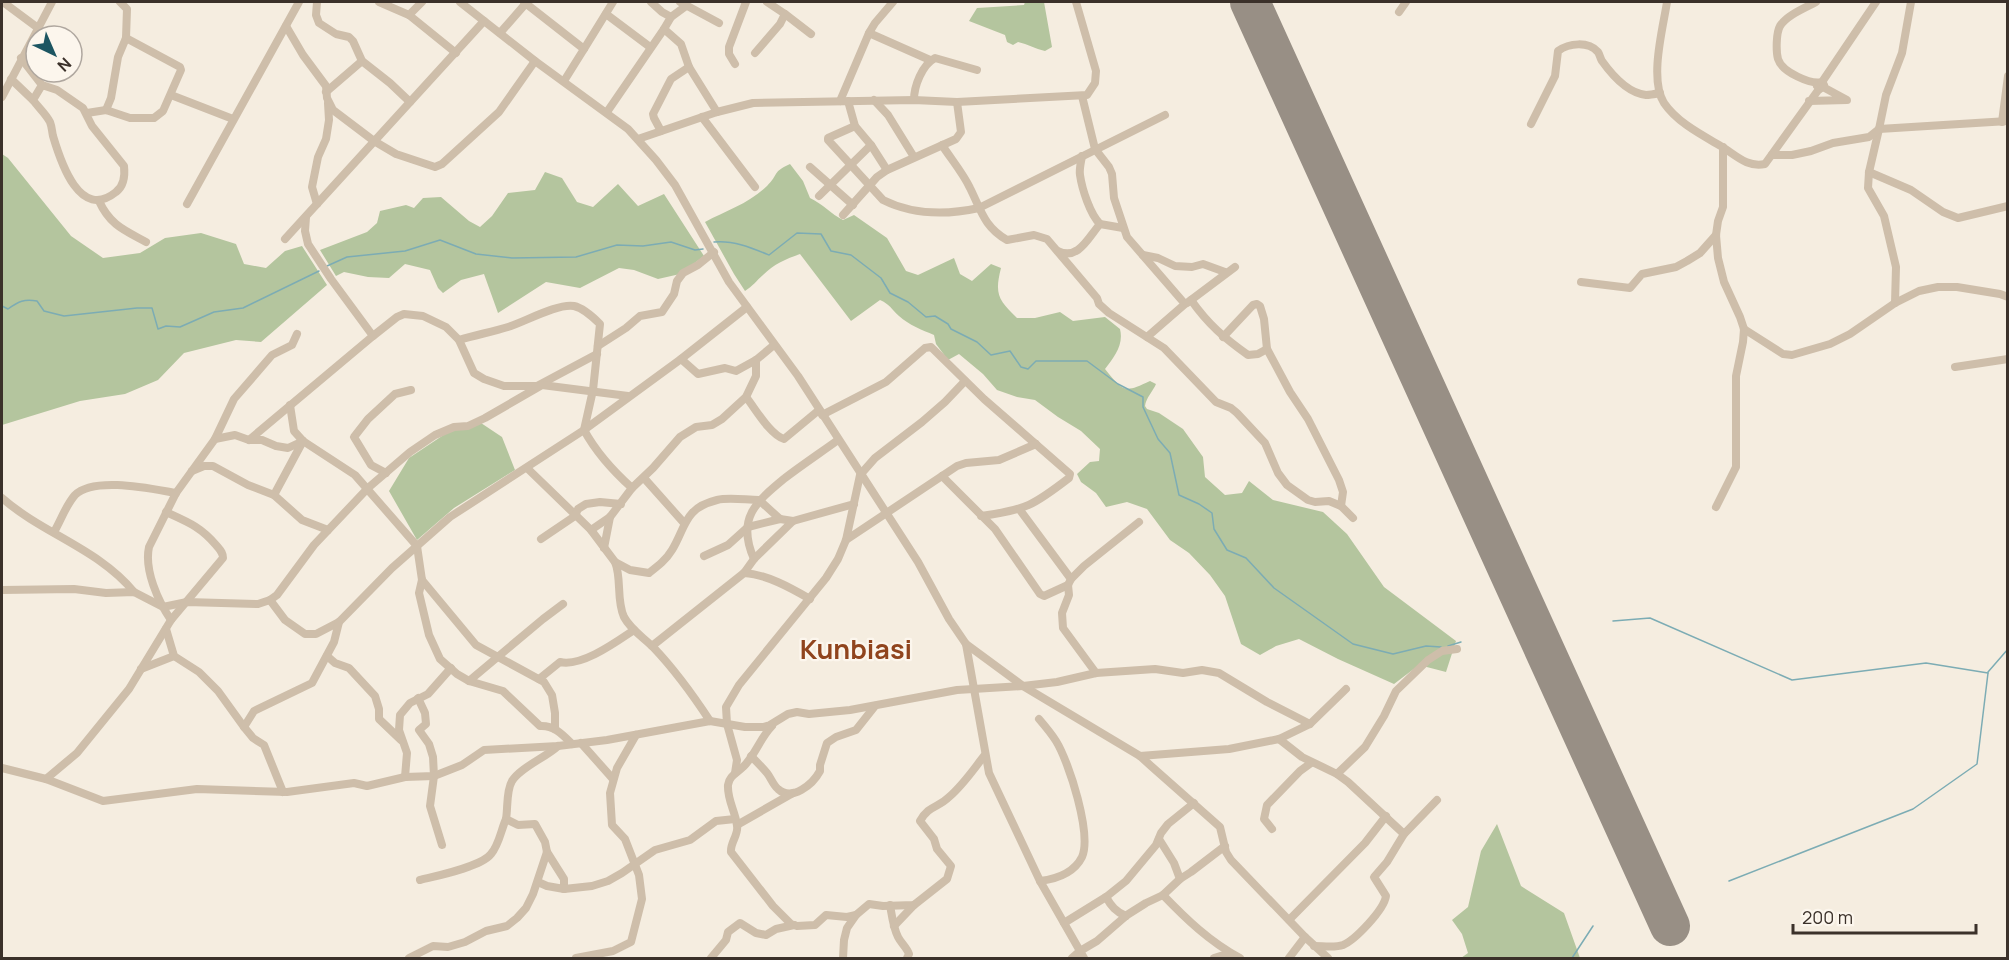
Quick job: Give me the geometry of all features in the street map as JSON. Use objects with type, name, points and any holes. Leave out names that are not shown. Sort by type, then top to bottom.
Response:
[{"type":"street","points":[[3,2],[33,24]]},
{"type":"street","points":[[40,24],[52,2]]},
{"type":"street","points":[[106,110],[111,98],[118,57],[126,38],[127,9],[120,2]]},
{"type":"street","points":[[187,204],[299,2]]},
{"type":"street","points":[[317,2],[315,15],[319,23],[336,34],[349,37],[362,61],[410,102]]},
{"type":"street","points":[[379,2],[409,15],[456,52]]},
{"type":"street","points":[[409,15],[422,2]]},
{"type":"street","points":[[460,2],[607,112],[638,139],[668,174],[729,282],[798,376],[918,562],[949,619],[966,644],[1023,686],[1140,756],[1220,827],[1226,852],[1231,860],[1328,958]]},
{"type":"street","points":[[500,33],[526,2],[584,49]]},
{"type":"street","points":[[564,81],[613,2]]},
{"type":"street","points":[[651,2],[671,17]]},
{"type":"street","points":[[735,64],[729,54],[729,47],[746,2]]},
{"type":"street","points":[[767,2],[811,34]]},
{"type":"street","points":[[887,170],[855,126],[844,101],[869,33],[893,2]]},
{"type":"street","points":[[638,139],[717,112],[753,103],[874,100],[957,102],[1087,95],[1095,83],[1096,71],[1076,2]]},
{"type":"street","points":[[1399,12],[1406,2]]},
{"type":"street","points":[[1667,2],[1658,63],[1660,93],[1664,102],[1684,122],[1741,160],[1757,166],[1765,164],[1772,155],[1876,2]]},
{"type":"street","points":[[1809,101],[1847,100],[1804,80],[1785,68],[1778,59],[1780,26],[1815,2]]},
{"type":"street","points":[[1895,303],[1896,267],[1884,216],[1868,188],[1869,172],[1886,95],[1904,45],[1911,2]]},
{"type":"street","points":[[607,112],[650,46],[683,4],[719,23]]},
{"type":"street","points":[[606,14],[650,46]]},
{"type":"street","points":[[755,53],[780,24],[785,14]]},
{"type":"street","points":[[285,239],[484,21]]},
{"type":"street","points":[[286,26],[303,55],[326,86],[329,120],[326,139],[318,156],[312,187],[317,204]]},
{"type":"street","points":[[664,28],[681,44],[689,67],[717,112]]},
{"type":"street","points":[[869,33],[930,60],[935,58],[977,70]]},
{"type":"street","points":[[87,113],[106,110],[130,118],[154,118],[163,111],[181,70],[180,67],[126,38]]},
{"type":"street","points":[[1531,124],[1555,76],[1558,51],[1576,44],[1589,46],[1598,52],[1617,80],[1637,92],[1647,95],[1660,93]]},
{"type":"street","points":[[2,97],[24,53]]},
{"type":"street","points":[[10,79],[33,100],[51,125],[68,176],[81,194],[92,201],[99,201],[116,193],[125,175],[124,166],[92,126],[87,113],[72,98],[42,85],[21,58]]},
{"type":"street","points":[[914,100],[914,89],[930,60]]},
{"type":"street","points":[[326,92],[362,61]]},
{"type":"street","points":[[328,102],[333,110],[374,141],[396,154],[431,166],[438,166],[499,112],[536,61]]},
{"type":"street","points":[[661,131],[653,114],[671,79],[689,67]]},
{"type":"street","points":[[1772,155],[1792,155],[1833,143],[1869,137],[1879,129],[2005,122],[2007,76]]},
{"type":"street","points":[[33,100],[42,85]]},
{"type":"street","points":[[171,95],[233,119]]},
{"type":"street","points":[[1082,96],[1095,149],[1112,174],[1112,189],[1126,237],[1223,337],[1248,355],[1258,354],[1267,349]]},
{"type":"street","points":[[874,100],[888,115],[914,157]]},
{"type":"street","points":[[843,215],[877,177],[887,170],[956,138],[960,132],[957,102]]},
{"type":"street","points":[[855,126],[828,138],[850,166],[883,200],[892,205],[940,214],[979,208],[1165,115]]},
{"type":"street","points":[[702,117],[755,187]]},
{"type":"street","points":[[819,196],[871,145]]},
{"type":"street","points":[[942,145],[970,187],[986,223],[1004,239],[1010,241],[1027,236],[1040,236],[1047,239],[1097,298],[1099,304],[1120,321],[1164,348],[1216,402],[1237,413],[1264,443],[1287,486],[1308,500],[1329,501],[1341,506],[1353,518]]},
{"type":"street","points":[[1716,507],[1736,467],[1736,376],[1744,329],[1724,282],[1718,258],[1716,235],[1723,207],[1723,147]]},
{"type":"street","points":[[1082,156],[1080,172],[1092,216],[1100,224],[1123,228]]},
{"type":"street","points":[[810,167],[853,205]]},
{"type":"street","points":[[1869,172],[1911,190],[1943,212],[1958,218],[2007,206]]},
{"type":"street","points":[[99,201],[105,215],[118,227],[146,242]]},
{"type":"street","points":[[306,217],[305,231],[308,244],[373,336]]},
{"type":"street","points":[[1057,251],[1066,255],[1077,252],[1100,224]]},
{"type":"street","points":[[1581,282],[1630,288],[1642,274],[1676,267],[1687,261],[1700,252],[1716,235]]},
{"type":"street","points":[[2,498],[81,547],[110,568],[134,592],[163,607],[187,602],[258,604],[270,600],[277,595],[328,530],[368,488],[410,452],[435,435],[454,427],[468,426],[485,418],[598,350],[640,316],[662,312],[674,294],[677,281],[683,273],[714,252]]},
{"type":"street","points":[[1142,255],[1158,258],[1175,266],[1192,267],[1203,264],[1225,273]]},
{"type":"street","points":[[1147,337],[1188,302],[1235,267]]},
{"type":"street","points":[[1744,329],[1783,354],[1792,355],[1830,344],[1850,334],[1895,303],[1919,291],[1938,287],[1957,287],[2007,297]]},
{"type":"street","points":[[459,340],[510,327],[537,315],[571,305],[586,312],[600,324],[593,390],[584,430],[592,445],[606,462],[632,488]]},
{"type":"street","points":[[1223,337],[1253,305],[1260,306],[1264,319],[1267,349],[1290,392],[1308,419],[1339,480],[1343,492],[1341,506]]},
{"type":"street","points":[[270,600],[285,620],[305,633],[316,634],[339,622],[392,568],[450,517],[584,430],[747,307]]},
{"type":"street","points":[[249,440],[373,336],[404,314],[423,316],[446,327],[459,340],[470,368],[484,379],[504,386],[547,385],[628,396]]},
{"type":"street","points":[[171,620],[163,607],[149,569],[147,556],[149,547],[176,493],[214,439],[234,399],[272,355],[292,345],[297,334]]},
{"type":"street","points":[[681,359],[698,374],[725,368],[736,371],[756,360],[774,345]]},
{"type":"street","points":[[746,397],[767,424],[779,437],[784,439],[821,413],[886,382],[929,346],[965,381],[1069,472],[1070,476],[1046,496],[1020,510],[981,516]]},
{"type":"street","points":[[1955,367],[2007,359]]},
{"type":"street","points":[[591,530],[610,517],[632,488],[645,478],[680,437],[696,427],[712,425],[722,419],[746,397],[756,376],[756,360]]},
{"type":"street","points":[[735,773],[737,760],[727,724],[726,707],[734,692],[832,569],[846,540],[860,475],[875,458],[945,402],[965,381]]},
{"type":"street","points":[[386,472],[371,465],[354,437],[368,419],[395,394],[411,390]]},
{"type":"street","points":[[290,405],[294,431],[303,441],[355,475],[417,546],[422,580],[419,593],[429,635],[440,659],[469,681],[503,692],[540,726],[555,729],[577,744],[613,778]]},
{"type":"street","points":[[214,439],[235,435],[288,448],[303,441]]},
{"type":"street","points":[[754,559],[747,539],[748,527],[751,513],[759,500],[838,440]]},
{"type":"street","points":[[274,495],[303,441]]},
{"type":"street","points":[[846,540],[957,466],[999,460],[1036,444]]},
{"type":"street","points":[[189,473],[204,466],[213,466],[248,485],[274,495],[302,520],[328,530]]},
{"type":"street","points":[[527,468],[591,530],[615,562],[622,613],[634,630],[652,646],[691,691],[710,721]]},
{"type":"street","points":[[942,476],[995,529],[1040,594],[1044,596],[1069,582],[1084,566],[1139,522]]},
{"type":"street","points":[[645,478],[684,523]]},
{"type":"street","points":[[54,532],[73,497],[81,490],[105,485],[176,493]]},
{"type":"street","points":[[615,562],[630,570],[649,573],[664,562],[690,515],[718,500],[759,500],[780,519]]},
{"type":"street","points":[[541,539],[575,516],[578,509],[586,504],[600,502],[621,504]]},
{"type":"street","points":[[704,556],[728,545],[748,527],[780,519],[794,521],[854,504]]},
{"type":"street","points":[[1020,510],[1069,582],[1069,595],[1062,613],[1062,628],[1096,673]]},
{"type":"street","points":[[46,779],[77,753],[129,689],[171,620],[223,558],[223,553],[198,526],[166,512]]},
{"type":"street","points":[[604,548],[610,517]]},
{"type":"street","points":[[652,646],[744,573],[754,559],[794,521]]},
{"type":"street","points":[[744,573],[751,573],[789,587],[810,599]]},
{"type":"street","points":[[422,580],[476,645],[544,682],[552,695],[555,729]]},
{"type":"street","points":[[2,590],[74,589],[106,594],[134,592]]},
{"type":"street","points":[[469,681],[563,604]]},
{"type":"street","points":[[244,727],[254,711],[312,683],[334,642],[339,622]]},
{"type":"street","points":[[166,629],[174,656],[199,672],[218,691],[253,738],[264,745],[282,792]]},
{"type":"street","points":[[539,679],[560,662],[567,664],[579,661],[634,630]]},
{"type":"street","points":[[966,644],[988,774],[1040,881],[1082,955]]},
{"type":"street","points":[[1337,774],[1365,747],[1396,691],[1428,660],[1442,651],[1457,650]]},
{"type":"street","points":[[141,669],[174,656]]},
{"type":"street","points":[[327,656],[335,663],[349,668],[375,696],[379,708],[379,719],[402,740]]},
{"type":"street","points":[[405,777],[407,753],[399,730],[400,715],[410,703],[428,694],[451,668]]},
{"type":"street","points":[[794,926],[773,906],[731,852],[730,848],[737,833],[728,793],[729,781],[750,758],[765,733],[788,714],[826,713],[974,688],[1058,682],[1096,673],[1155,669],[1183,673],[1211,670],[1310,724]]},
{"type":"street","points":[[1140,756],[1229,749],[1279,739],[1310,724],[1347,689]]},
{"type":"street","points":[[418,698],[425,713],[426,724],[419,730],[429,744],[433,758],[434,776],[430,806],[442,845]]},
{"type":"street","points":[[538,882],[547,886],[564,888],[592,886],[608,881],[655,850],[690,840],[716,821],[736,822],[801,791],[817,777],[827,743],[856,730],[875,706]]},
{"type":"street","points":[[1039,719],[1056,742],[1070,772],[1085,835],[1083,855],[1077,865],[1053,879],[1040,881]]},
{"type":"street","points":[[2,770],[46,779],[103,801],[197,789],[282,792],[354,783],[367,786],[405,777],[434,776],[462,765],[484,750],[577,744],[710,721],[745,727],[763,727],[776,722]]},
{"type":"street","points":[[576,958],[613,951],[631,942],[642,899],[639,875],[625,839],[614,828],[611,821],[610,793],[613,778],[636,735]]},
{"type":"street","points":[[1279,739],[1311,763],[1337,774],[1404,834]]},
{"type":"street","points":[[420,880],[448,874],[487,858],[493,852],[507,819],[512,781],[527,765],[546,756],[558,746]]},
{"type":"street","points":[[894,926],[914,905],[947,879],[951,870],[948,861],[937,849],[934,839],[920,821],[928,809],[946,800],[958,789],[984,756]]},
{"type":"street","points":[[737,760],[750,758],[769,774],[779,790],[793,793]]},
{"type":"street","points":[[1272,829],[1264,819],[1267,805],[1300,771],[1311,763]]},
{"type":"street","points":[[1314,946],[1340,946],[1352,940],[1370,921],[1385,902],[1386,896],[1374,877],[1387,862],[1404,834],[1437,800]]},
{"type":"street","points":[[1064,923],[1106,897],[1126,881],[1168,824],[1194,803]]},
{"type":"street","points":[[1289,920],[1365,843],[1386,816]]},
{"type":"street","points":[[507,819],[518,825],[535,824],[545,842],[547,852],[564,879],[564,888]]},
{"type":"street","points":[[1159,839],[1174,863],[1180,879]]},
{"type":"street","points":[[1072,958],[1082,955],[1126,916],[1163,895],[1180,879],[1225,846]]},
{"type":"street","points":[[409,958],[433,946],[457,945],[486,931],[507,926],[526,908],[538,882],[547,852]]},
{"type":"street","points":[[1163,895],[1189,922],[1240,958]]},
{"type":"street","points":[[1106,897],[1119,914],[1126,916]]},
{"type":"street","points":[[843,958],[847,928],[855,915],[869,904],[914,905]]},
{"type":"street","points":[[890,906],[899,939],[908,950],[907,958]]},
{"type":"street","points":[[711,958],[726,940],[728,932],[740,923],[756,933],[766,935],[776,929],[815,925],[826,915],[847,917],[855,915]]},
{"type":"street","points":[[1284,958],[1289,958],[1305,937]]},
{"type":"street","points":[[1214,958],[1230,953]]},
{"type":"green space","points":[[1025,2],[1044,2],[1052,47],[1045,51],[1018,42],[1013,45],[1007,42],[1005,35],[969,21],[977,8],[1024,5]]},
{"type":"green space","points":[[2,154],[8,158],[71,236],[103,258],[140,253],[165,238],[201,233],[236,244],[244,264],[266,268],[285,251],[302,246],[327,285],[261,342],[236,340],[184,353],[158,380],[125,394],[80,401],[2,425]]},
{"type":"green space","points":[[790,164],[803,181],[810,198],[843,220],[854,215],[887,238],[906,271],[918,275],[954,258],[960,274],[972,281],[991,264],[1001,268],[998,291],[1002,301],[1017,318],[1035,318],[1060,312],[1073,321],[1105,317],[1120,329],[1121,340],[1105,369],[1124,388],[1134,388],[1150,381],[1156,384],[1145,406],[1183,429],[1203,457],[1205,477],[1225,495],[1242,493],[1249,481],[1273,500],[1323,512],[1347,534],[1384,587],[1456,641],[1446,672],[1419,665],[1394,684],[1299,639],[1276,646],[1260,655],[1241,644],[1225,596],[1210,575],[1189,553],[1170,540],[1147,509],[1127,502],[1106,507],[1096,493],[1081,482],[1077,474],[1090,462],[1099,461],[1100,449],[1081,431],[1035,400],[997,390],[983,374],[959,354],[948,360],[936,344],[934,335],[907,322],[889,305],[880,300],[851,321],[800,254],[771,268],[745,291],[705,222],[753,197],[771,182],[778,171]]},
{"type":"green space","points":[[545,172],[562,178],[577,202],[593,207],[618,184],[638,206],[664,194],[704,256],[680,274],[658,279],[634,270],[619,268],[580,288],[546,282],[498,313],[484,274],[461,280],[443,293],[438,288],[430,270],[405,264],[389,278],[344,272],[336,276],[320,250],[367,232],[377,223],[380,211],[406,205],[414,208],[423,198],[441,197],[469,221],[480,227],[492,216],[508,193],[535,190]]},
{"type":"green space","points":[[481,423],[502,437],[515,470],[454,508],[417,540],[389,491],[409,458],[448,432]]},
{"type":"green space","points":[[1497,824],[1521,886],[1564,913],[1580,958],[1461,958],[1468,953],[1462,934],[1452,920],[1468,907],[1481,851]]},
{"type":"waterway","points":[[714,242],[735,243],[769,255],[797,233],[821,234],[831,251],[851,255],[881,278],[890,293],[908,302],[926,317],[935,316],[948,324],[951,329],[977,342],[991,355],[1010,351],[1021,367],[1028,369],[1036,361],[1087,361],[1118,384],[1143,397],[1143,407],[1158,439],[1170,453],[1179,495],[1212,513],[1214,529],[1227,550],[1246,558],[1274,588],[1353,644],[1393,654],[1426,646],[1441,647]]},
{"type":"waterway","points":[[327,266],[347,257],[405,251],[440,240],[476,254],[512,258],[576,257],[617,245],[643,246],[671,242],[695,250],[703,249]]},
{"type":"waterway","points":[[2,306],[8,309],[22,301],[37,301],[44,311],[64,316],[152,308],[158,329],[166,326],[180,327],[214,312],[243,308],[319,271]]},
{"type":"waterway","points":[[1613,621],[1650,618],[1792,680],[1926,663],[1988,673]]},
{"type":"waterway","points":[[1448,646],[1461,642]]},
{"type":"waterway","points":[[1988,672],[2008,649]]},
{"type":"waterway","points":[[1729,881],[1913,809],[1977,764],[1988,673]]},
{"type":"waterway","points":[[1572,958],[1593,926]]},
{"type":"runway","points":[[1250,2],[1670,926]]},
{"type":"district","name":"Kunbiasi","points":[[856,648]]}]
